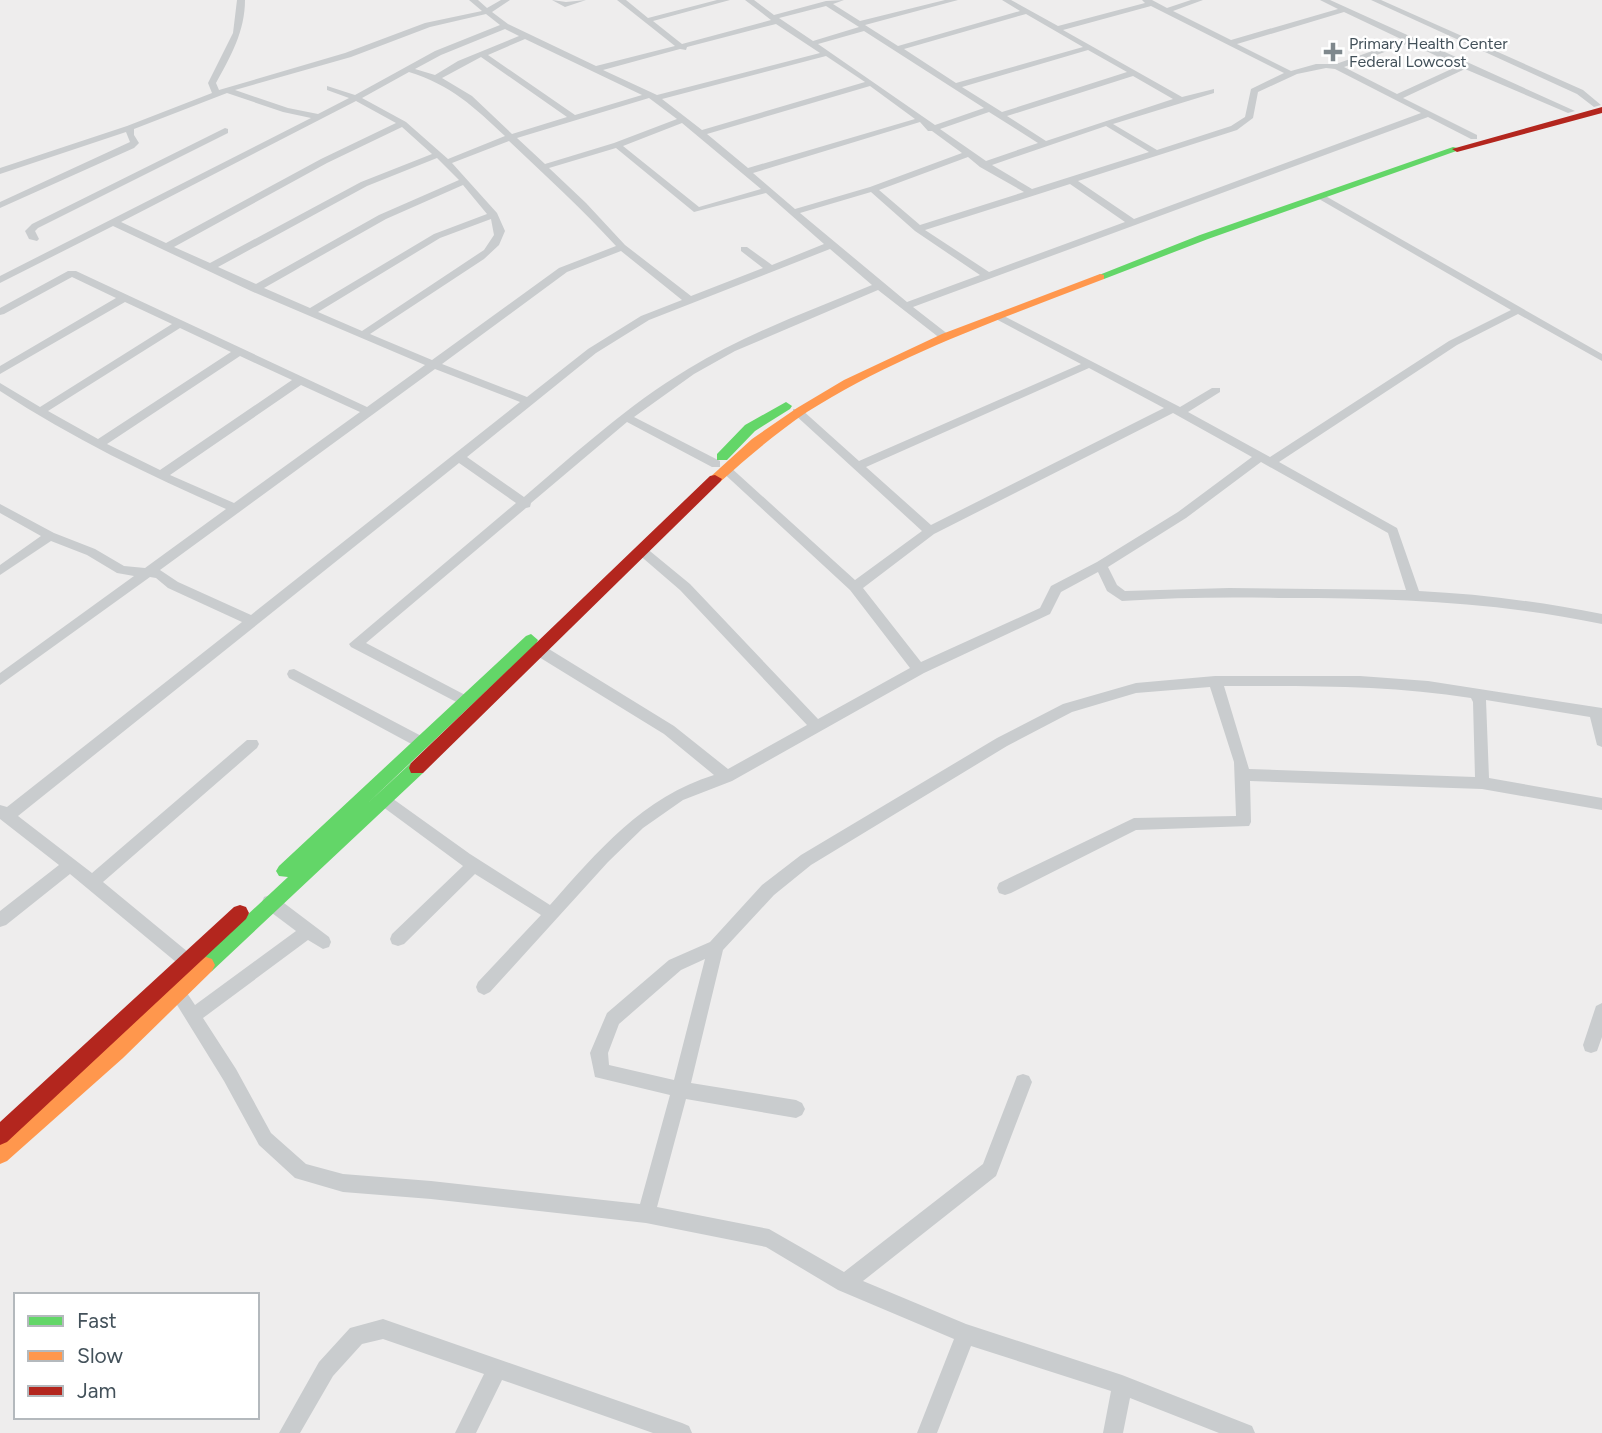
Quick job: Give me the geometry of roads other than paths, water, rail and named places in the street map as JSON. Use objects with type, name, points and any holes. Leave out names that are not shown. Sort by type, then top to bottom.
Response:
[{"type":"street","points":[[216,93],[212,83],[227,59],[241,24],[241,0]]},
{"type":"street","points":[[473,0],[505,26],[653,96],[701,132],[879,286],[943,335]]},
{"type":"street","points":[[0,171],[130,128],[216,93],[348,55],[428,25],[485,12],[506,0]]},
{"type":"street","points":[[556,0],[565,5],[582,0]]},
{"type":"street","points":[[621,0],[683,48]]},
{"type":"street","points":[[648,20],[726,0]]},
{"type":"street","points":[[749,0],[824,54],[871,83],[983,165],[1032,193]]},
{"type":"street","points":[[596,69],[683,48],[839,0]]},
{"type":"street","points":[[810,44],[954,0]]},
{"type":"street","points":[[1006,0],[1181,100]]},
{"type":"street","points":[[1167,10],[1199,0]]},
{"type":"street","points":[[1324,0],[1465,66],[1572,111]]},
{"type":"street","points":[[1375,0],[1580,92],[1600,106]]},
{"type":"street","points":[[1057,29],[1149,2],[1291,74]]},
{"type":"street","points":[[826,3],[900,48],[1045,144]]},
{"type":"street","points":[[1231,43],[1344,10]]},
{"type":"street","points":[[900,48],[1026,12]]},
{"type":"street","points":[[0,279],[438,53],[505,26]]},
{"type":"street","points":[[436,78],[525,36]]},
{"type":"street","points":[[1337,67],[1410,40]]},
{"type":"street","points":[[957,86],[1088,48]]},
{"type":"street","points":[[445,163],[508,138],[653,96],[824,54]]},
{"type":"street","points":[[483,55],[575,119]]},
{"type":"street","points":[[918,229],[1234,128],[1248,118],[1254,91],[1291,74],[1324,64],[1337,67],[1474,137]]},
{"type":"street","points":[[1396,98],[1465,66]]},
{"type":"street","points":[[407,69],[436,78],[469,98],[508,138],[583,205],[622,247],[690,301]]},
{"type":"street","points":[[999,116],[1133,73]]},
{"type":"street","points":[[701,132],[871,83]]},
{"type":"street","points":[[330,88],[354,97],[402,124],[463,181],[494,215],[500,230],[496,242],[481,257],[362,335]]},
{"type":"street","points":[[226,90],[286,110],[316,116]]},
{"type":"street","points":[[983,165],[1211,91]]},
{"type":"street","points":[[0,1154],[116,1052],[270,902],[384,800],[641,550],[721,467],[750,428],[823,384],[1240,217],[1474,137],[1600,106]]},
{"type":"street","points":[[0,1135],[464,701],[721,467],[797,411],[853,378],[943,335],[1204,237],[1480,141],[1600,106]]},
{"type":"street","points":[[931,129],[990,109]]},
{"type":"street","points":[[906,306],[1428,114]]},
{"type":"street","points":[[541,168],[617,145],[684,119]]},
{"type":"street","points":[[745,172],[919,120]]},
{"type":"street","points":[[1106,123],[1156,153]]},
{"type":"street","points":[[167,247],[324,161],[402,124]]},
{"type":"street","points":[[34,239],[30,231],[35,226],[125,164],[135,143],[130,135],[130,128]]},
{"type":"street","points":[[0,205],[225,131]]},
{"type":"street","points":[[617,145],[697,210],[768,190]]},
{"type":"street","points":[[793,212],[873,189],[967,154]]},
{"type":"street","points":[[208,268],[363,184],[438,155]]},
{"type":"street","points":[[255,289],[399,208],[428,193],[463,181]]},
{"type":"street","points":[[1072,181],[1133,223]]},
{"type":"street","points":[[873,189],[918,229],[988,276]]},
{"type":"street","points":[[1322,197],[1602,358]]},
{"type":"street","points":[[311,312],[437,236],[494,215]]},
{"type":"street","points":[[113,222],[255,289],[431,365],[527,401]]},
{"type":"street","points":[[188,962],[3,813],[252,621],[592,351],[645,318],[833,244]]},
{"type":"street","points":[[0,680],[152,572],[366,411],[563,270],[622,247]]},
{"type":"street","points":[[744,249],[771,269]]},
{"type":"street","points":[[0,312],[72,273],[366,411]]},
{"type":"street","points":[[464,701],[356,644],[526,504],[626,417],[690,372],[731,349],[879,286]]},
{"type":"street","points":[[0,371],[125,297]]},
{"type":"street","points":[[484,987],[630,827],[670,798],[705,782],[727,777],[919,669],[1045,611],[1056,589],[1182,515],[1453,342],[1519,310]]},
{"type":"street","points":[[998,316],[1173,408],[1393,531],[1414,595]]},
{"type":"street","points":[[39,412],[181,323]]},
{"type":"street","points":[[99,444],[238,352]]},
{"type":"street","points":[[858,466],[1089,363]]},
{"type":"street","points":[[160,476],[300,380]]},
{"type":"street","points":[[0,386],[39,412],[160,476],[236,509]]},
{"type":"street","points":[[855,587],[930,531],[1173,408],[1181,411],[1216,390]]},
{"type":"street","points":[[797,411],[930,531]]},
{"type":"street","points":[[626,417],[721,467],[855,587],[919,669]]},
{"type":"street","points":[[459,457],[526,504]]},
{"type":"street","points":[[0,508],[50,536],[91,552],[121,570],[140,574],[152,572],[173,585],[252,621]]},
{"type":"street","points":[[0,571],[50,536]]},
{"type":"street","points":[[641,550],[685,587],[816,725]]},
{"type":"street","points":[[1101,565],[1112,588],[1122,596],[1162,593],[1456,596],[1546,606],[1602,620]]},
{"type":"street","points":[[538,650],[669,730],[727,777]]},
{"type":"street","points":[[294,674],[422,743]]},
{"type":"street","points":[[1005,888],[1134,824],[1244,822],[1238,750],[1216,681]]},
{"type":"street","points":[[796,1109],[679,1090],[601,1071],[599,1053],[613,1019],[675,965],[716,947],[768,890],[806,860],[1002,742],[1068,708],[1136,688],[1216,681],[1360,681],[1475,692],[1599,713],[1602,741]]},
{"type":"street","points":[[1475,692],[1480,702],[1482,783]]},
{"type":"street","points":[[92,882],[252,744]]},
{"type":"street","points":[[1242,775],[1482,783],[1602,804]]},
{"type":"street","points":[[384,800],[474,865],[552,914]]},
{"type":"street","points":[[0,920],[70,865]]},
{"type":"street","points":[[398,939],[474,865]]},
{"type":"street","points":[[270,902],[323,942]]},
{"type":"street","points":[[193,1016],[308,931]]},
{"type":"street","points":[[646,1214],[700,1017],[716,947]]},
{"type":"street","points":[[177,992],[230,1074],[265,1139],[302,1172],[344,1182],[431,1189],[646,1214],[769,1238],[845,1283],[966,1334],[1122,1385],[1245,1433]]},
{"type":"street","points":[[1591,1045],[1602,1011]]},
{"type":"street","points":[[845,1283],[990,1170],[1023,1082]]},
{"type":"street","points":[[289,1433],[326,1369],[357,1335],[383,1329],[683,1433]]},
{"type":"street","points":[[927,1433],[966,1334]]},
{"type":"street","points":[[465,1433],[498,1368]]},
{"type":"street","points":[[1113,1433],[1122,1385]]},
{"type":"place","name":"Primary Health Center Federal Lowcost","points":[[1333,52]]}]
